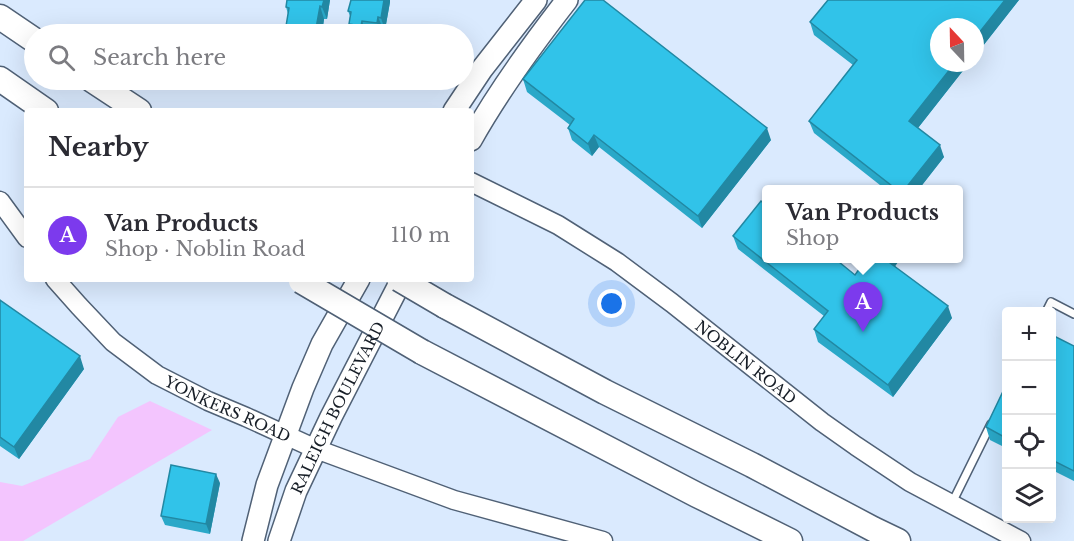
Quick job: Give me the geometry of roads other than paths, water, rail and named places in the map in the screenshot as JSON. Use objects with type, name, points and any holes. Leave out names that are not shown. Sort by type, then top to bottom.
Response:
[{"type":"highway","points":[[0,17],[24,33]]},
{"type":"highway","points":[[0,79],[42,108]]},
{"type":"highway","points":[[107,90],[134,108]]},
{"type":"highway","points":[[303,282],[422,352],[790,541]]},
{"type":"highway","points":[[405,282],[605,392],[898,541]]},
{"type":"main road","points":[[474,82],[536,0]]},
{"type":"main road","points":[[474,135],[527,52],[567,0]]},
{"type":"main road","points":[[456,108],[468,90]]},
{"type":"main road","name":"RALEIGH BOULEVARD","points":[[253,541],[267,485],[303,388],[318,354],[356,282]]},
{"type":"main road","name":"RALEIGH BOULEVARD","points":[[279,541],[296,490],[399,282]]},
{"type":"street","name":"NOBLIN ROAD","points":[[474,183],[558,225],[617,262],[839,434],[910,482],[1021,541]]},
{"type":"street","points":[[0,201],[24,234]]},
{"type":"street","name":"YONKERS ROAD","points":[[58,282],[113,342],[157,375],[208,401],[316,449],[454,500],[603,541]]},
{"type":"lane","points":[[1048,307],[1051,302],[1074,314]]},
{"type":"lane","points":[[951,505],[996,413]]},
{"type":"place","name":"Van Products","points":[[863,332]]}]
